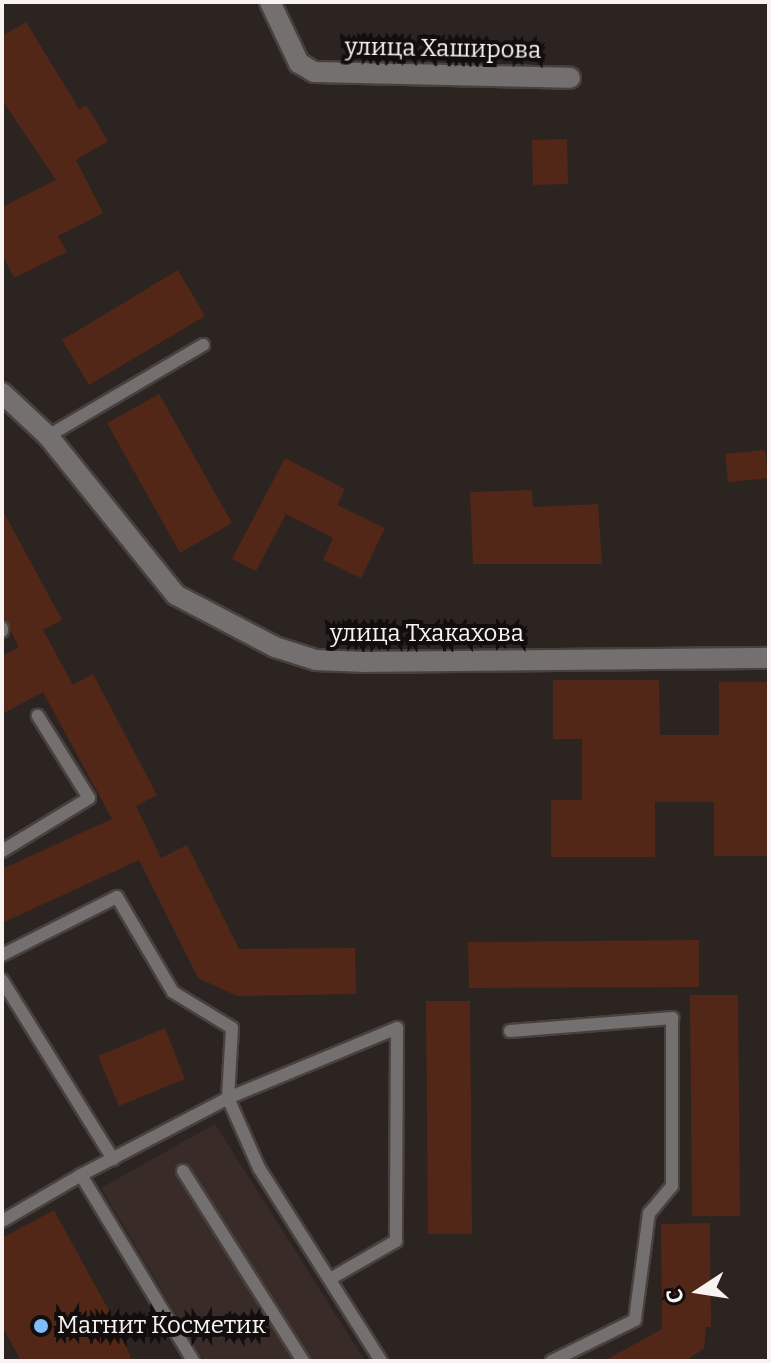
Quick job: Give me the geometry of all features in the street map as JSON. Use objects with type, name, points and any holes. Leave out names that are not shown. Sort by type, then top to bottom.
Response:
[{"type":"street","name":"улица Хаширова","points":[[270,2],[299,63],[314,72],[570,78]]},
{"type":"street","name":"улица Тхакахова","points":[[2,393],[48,436],[176,595],[234,630],[316,660],[769,658]]},
{"type":"lane","points":[[48,436],[203,345]]},
{"type":"lane","points":[[2,851],[89,798],[38,716]]},
{"type":"lane","points":[[2,955],[117,897],[173,992],[232,1028],[228,1098],[259,1168],[381,1361]]},
{"type":"lane","points":[[2,980],[113,1159]]},
{"type":"lane","points":[[510,1031],[672,1018],[672,1186],[649,1213],[635,1320],[552,1361]]},
{"type":"lane","points":[[2,1221],[81,1175],[228,1098],[397,1028],[396,1241],[330,1279]]},
{"type":"lane","points":[[183,1171],[303,1361]]},
{"type":"lane","points":[[81,1175],[193,1361]]},
{"type":"shaded area","points":[[215,1124],[365,1361],[204,1361],[101,1188]]},
{"type":"building","points":[[26,22],[79,109],[86,105],[108,141],[76,160],[103,213],[58,236],[67,252],[14,278],[2,254],[2,207],[56,180],[2,100],[2,36]]},
{"type":"building","points":[[567,139],[568,184],[533,185],[532,140]]},
{"type":"building","points":[[178,270],[205,316],[89,385],[62,340]]},
{"type":"building","points":[[159,394],[232,523],[180,553],[107,423]]},
{"type":"building","points":[[765,450],[768,478],[728,482],[725,454]]},
{"type":"building","points":[[285,458],[345,489],[337,505],[385,528],[361,578],[323,560],[333,538],[286,514],[256,571],[232,559]]},
{"type":"building","points":[[532,490],[533,507],[598,504],[602,564],[473,564],[470,492]]},
{"type":"building","points":[[2,509],[62,620],[43,630],[73,685],[93,674],[157,795],[136,806],[161,858],[187,845],[239,949],[355,948],[356,994],[237,996],[198,978],[139,860],[2,923],[2,869],[112,819],[43,692],[2,714],[2,656],[19,647],[2,615]]},
{"type":"building","points":[[553,680],[659,680],[660,735],[719,735],[719,682],[769,682],[769,856],[714,856],[714,802],[655,802],[655,857],[551,857],[551,800],[582,800],[582,739],[553,739]]},
{"type":"building","points":[[699,940],[699,987],[469,988],[468,942]]},
{"type":"building","points":[[690,995],[738,995],[740,1216],[692,1216]]},
{"type":"building","points":[[426,1001],[470,1001],[472,1234],[428,1234]]},
{"type":"building","points":[[165,1028],[185,1079],[119,1106],[98,1056]]},
{"type":"building","points":[[54,1210],[119,1329],[132,1361],[21,1361],[2,1326],[2,1238]]},
{"type":"building","points":[[710,1223],[711,1327],[706,1327],[704,1348],[686,1361],[604,1361],[662,1329],[661,1224]]},
{"type":"place","name":"Магнит Косметик","points":[[41,1326]]}]
